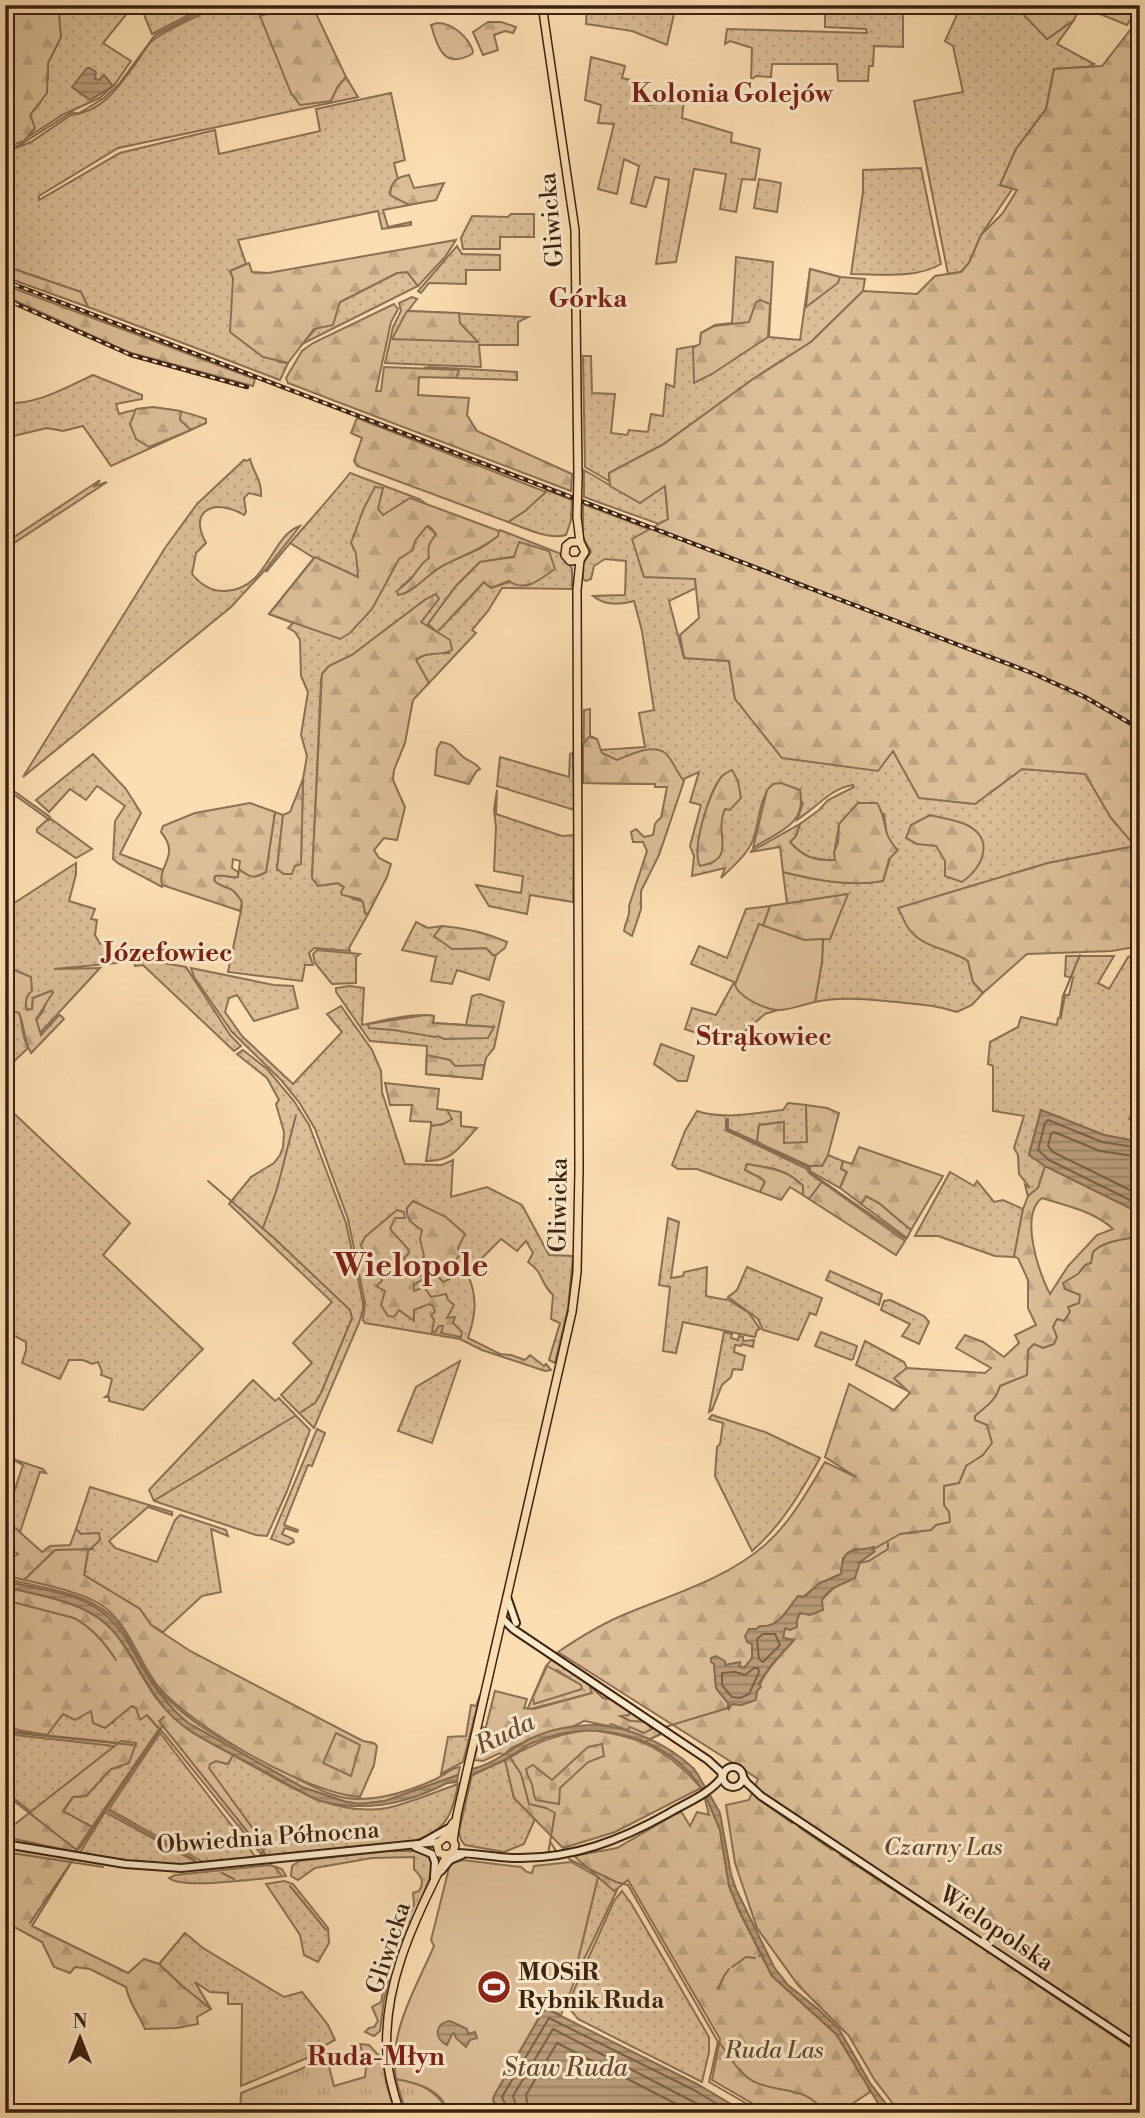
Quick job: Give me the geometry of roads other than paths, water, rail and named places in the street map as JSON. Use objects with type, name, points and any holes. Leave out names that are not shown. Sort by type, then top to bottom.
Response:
[{"type":"main road","name":"Gliwicka","points":[[542,5],[575,219],[578,475],[576,542]]},
{"type":"main road","points":[[576,542],[585,552],[576,561],[566,558],[564,550],[567,544],[576,542]]},
{"type":"main road","name":"Gliwicka","points":[[400,2113],[388,2066],[389,2007],[402,1953],[434,1880],[457,1815],[572,1312],[577,1272],[576,561]]},
{"type":"main road","points":[[507,1595],[514,1625]]},
{"type":"main road","points":[[502,1618],[508,1618],[522,1633],[708,1760],[732,1786],[743,1777]]},
{"type":"main road","points":[[499,1632],[514,1625]]},
{"type":"main road","points":[[708,1760],[729,1767]]},
{"type":"main road","name":"Obwiednia Północna","points":[[446,1847],[468,1854],[527,1858],[590,1849],[630,1834],[698,1796],[711,1788],[729,1767]]},
{"type":"main road","name":"Wielopolska","points":[[729,1767],[739,1769],[745,1782],[761,1796]]},
{"type":"main road","name":"Obwiednia Północna","points":[[711,1788],[732,1786]]},
{"type":"main road","name":"Wielopolska","points":[[732,1786],[742,1786],[761,1796],[1140,2048]]},
{"type":"main road","name":"Gliwicka","points":[[446,1847],[457,1815]]},
{"type":"main road","points":[[410,1846],[430,1840],[452,1825]]},
{"type":"main road","name":"Obwiednia Północna","points":[[5,1844],[125,1864],[181,1868],[410,1846],[446,1847],[477,1854]]},
{"type":"main road","points":[[410,1846],[432,1854],[435,1862],[434,1880]]},
{"type":"main road","points":[[434,1880],[450,1860],[468,1854]]},
{"type":"water","points":[[87,68],[96,72],[95,79],[99,80],[104,75],[113,86],[90,100],[72,87]]},
{"type":"water","points":[[1041,1110],[1104,1135],[1140,1142],[1140,1213],[1045,1166],[1029,1155]]},
{"type":"water","points":[[874,1547],[874,1552],[860,1562],[855,1578],[829,1591],[822,1600],[823,1610],[810,1615],[800,1613],[797,1627],[790,1630],[785,1628],[783,1638],[794,1640],[759,1683],[761,1687],[757,1691],[756,1700],[741,1705],[732,1704],[729,1709],[728,1703],[716,1688],[711,1658],[716,1656],[725,1661],[725,1665],[740,1662],[739,1666],[744,1668],[752,1658],[752,1644],[747,1642],[745,1636],[749,1629],[772,1624],[782,1617],[798,1596],[804,1597],[820,1583],[841,1574],[844,1558],[850,1552]]},
{"type":"water","points":[[5,1581],[65,1594],[98,1609],[122,1634],[160,1694],[188,1723],[302,1787],[360,1804],[385,1801],[458,1775],[457,1782],[384,1805],[351,1806],[317,1800],[181,1724],[155,1695],[124,1644],[95,1615],[57,1599],[5,1587]]},
{"type":"water","points":[[597,1725],[636,1733],[661,1745],[693,1768],[705,1787],[702,1789],[683,1766],[659,1749],[626,1735],[585,1730],[544,1738],[469,1777],[471,1769],[490,1762],[538,1735],[567,1727]]},
{"type":"water","points":[[710,1795],[720,1813],[736,1889],[774,1967],[788,1985],[839,2029],[870,2083],[893,2113],[887,2113],[879,2105],[836,2034],[772,1976],[729,1886],[720,1830],[706,1797]]},
{"type":"water","name":"Staw Ruda","points":[[549,2010],[697,2084],[746,2113],[505,2113],[493,2101],[494,2096],[543,2011]]},
{"type":"water","points":[[450,2021],[467,2029],[468,2034],[475,2032],[477,2038],[470,2040],[466,2047],[454,2033],[447,2045],[440,2039],[438,2032],[441,2025]]},
{"type":"waterway","points":[[5,150],[18,146],[72,112],[78,114],[104,98],[119,84],[155,35],[213,5]]},
{"type":"waterway","points":[[1060,1016],[1063,996],[1080,955]]},
{"type":"waterway","points":[[263,1228],[277,1189],[296,1115]]},
{"type":"waterway","points":[[727,1120],[726,1130],[808,1167],[811,1173],[906,1239]]},
{"type":"waterway","points":[[208,1181],[274,1238],[350,1310],[352,1318],[321,1393],[315,1403],[301,1412]]},
{"type":"waterway","points":[[872,1550],[900,1534],[931,1530],[936,1525],[950,1522],[949,1512],[944,1505],[944,1486],[959,1483],[966,1466],[983,1455],[992,1443],[987,1425],[975,1420],[975,1416],[993,1399],[1000,1386],[1027,1375],[1028,1350],[1034,1344],[1043,1348],[1054,1344],[1057,1337],[1053,1327],[1057,1319],[1064,1321],[1070,1312],[1068,1307],[1079,1303],[1080,1295],[1065,1289],[1063,1283],[1091,1263],[1093,1252],[1098,1248],[1140,1236]]},
{"type":"waterway","points":[[155,1500],[295,1416]]},
{"type":"waterway","points":[[858,1563],[869,1561],[888,1549],[888,1543]]},
{"type":"waterway","points":[[25,1579],[55,1550],[93,1549]]},
{"type":"waterway","points":[[5,1600],[74,1618],[97,1636],[116,1660]]},
{"type":"waterway","points":[[665,1727],[728,1708]]},
{"type":"waterway","points":[[164,1717],[159,1721],[266,1855]]},
{"type":"waterway","points":[[79,1849],[162,1727]]},
{"type":"waterway","points":[[5,1732],[133,1745]]},
{"type":"waterway","points":[[647,1741],[661,1733]]},
{"type":"waterway","name":"Ruda","points":[[509,1756],[521,1774],[529,1804],[555,1813],[548,1854]]},
{"type":"waterway","points":[[5,1794],[78,1851]]},
{"type":"waterway","points":[[757,1798],[792,1823]]},
{"type":"waterway","points":[[105,1809],[195,1860]]},
{"type":"waterway","points":[[799,1827],[832,1850]]},
{"type":"waterway","points":[[551,1843],[556,1851]]},
{"type":"waterway","points":[[5,1852],[103,1867]]},
{"type":"waterway","points":[[840,1855],[978,1945]]},
{"type":"waterway","points":[[569,1859],[628,1885],[718,2042],[709,2082],[763,2113]]},
{"type":"waterway","points":[[30,1923],[72,1861]]},
{"type":"waterway","points":[[275,1867],[281,1875]]},
{"type":"waterway","points":[[222,1873],[234,1879]]},
{"type":"waterway","points":[[290,1886],[326,1930]]},
{"type":"waterway","points":[[759,1956],[763,1954]]},
{"type":"waterway","points":[[732,1967],[746,1957],[755,1958]]},
{"type":"waterway","points":[[718,1989],[729,1969]]},
{"type":"waterway","points":[[1019,1973],[1140,2054]]},
{"type":"waterway","points":[[719,2042],[746,2077],[760,2084],[810,2098],[823,2113]]},
{"type":"railway","points":[[5,281],[1032,673],[1085,697],[1140,729]]},
{"type":"railway","points":[[5,299],[131,355],[247,387]]},
{"type":"railway","points":[[5,321],[10,322]]},
{"type":"place","name":"MOSiR Rybnik Ruda","points":[[494,1987]]},
{"type":"district","name":"Kolonia Golejów","points":[[732,94]]},
{"type":"district","name":"Górka","points":[[588,299]]},
{"type":"district","name":"Józefowiec","points":[[168,953]]},
{"type":"district","name":"Strąkowiec","points":[[764,1037]]},
{"type":"district","name":"Wielopole","points":[[411,1266]]},
{"type":"district","name":"Ruda-Młyn","points":[[376,2057]]},
{"type":"park label","name":"Czarny Las","points":[[943,1848]]},
{"type":"park label","name":"Ruda Las","points":[[774,2051]]}]
